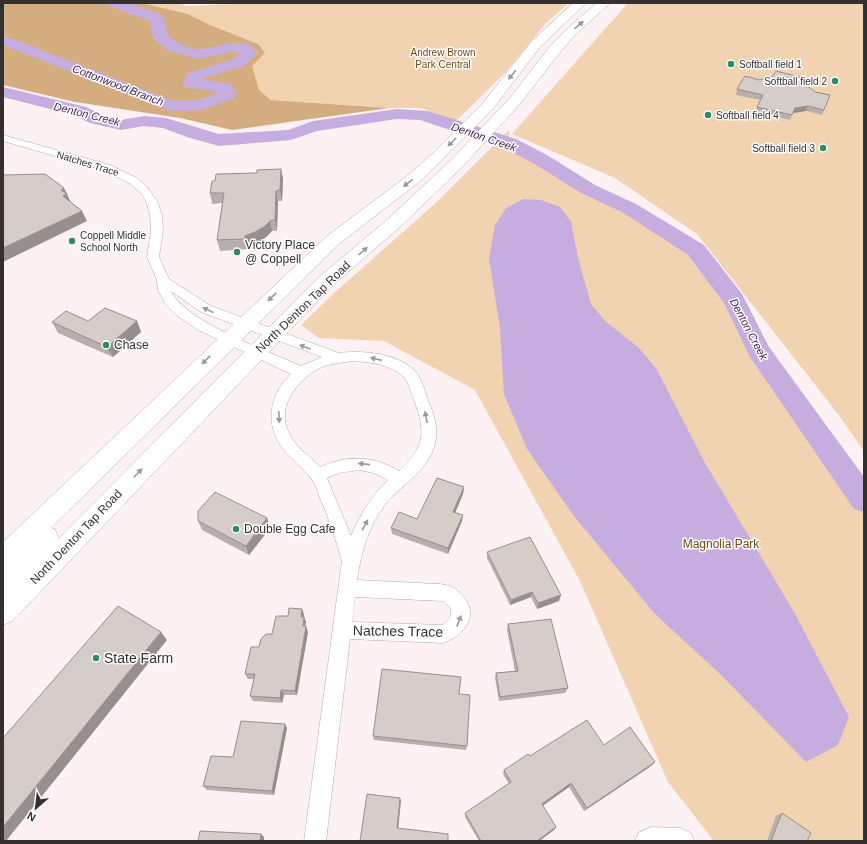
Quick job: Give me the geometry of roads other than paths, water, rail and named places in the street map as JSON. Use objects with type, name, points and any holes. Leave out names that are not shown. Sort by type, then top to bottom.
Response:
[{"type":"main road","points":[[3,558],[244,324],[333,240],[413,179],[437,157],[487,107],[536,44],[580,3]]},
{"type":"main road","name":"North Denton Tap Road","points":[[8,606],[326,281],[394,223],[457,163],[506,112],[556,48],[572,31],[604,3]]},
{"type":"main road","points":[[536,44],[556,48]]},
{"type":"main road","points":[[8,606],[9,577],[14,569],[73,510],[83,496],[86,478]]},
{"type":"street","name":"Natches Trace","points":[[3,138],[110,168],[127,176],[138,184],[147,194],[157,216],[153,257],[154,263],[163,281],[165,294],[172,304],[188,318],[203,327],[303,373]]},
{"type":"street","name":"Natches Trace","points":[[163,281],[177,288],[188,298],[206,309],[338,358]]},
{"type":"street","name":"Natches Trace","points":[[315,841],[351,561],[361,532],[377,502],[412,469],[423,453],[429,438],[428,420],[424,406],[410,375],[394,364],[374,357],[352,356],[330,359],[309,368],[293,381],[282,397],[278,415],[281,433],[293,449],[317,474],[337,518],[351,561]]},
{"type":"street","points":[[317,474],[351,463],[369,464],[385,470],[399,480]]},
{"type":"street","name":"Natches Trace","points":[[342,630],[443,634],[456,627],[460,621],[461,614],[457,601],[446,593],[348,588]]},
{"type":"street","points":[[646,841],[651,838],[680,839],[683,841]]},
{"type":"waterway","name":"Cottonwood Branch","points":[[3,40],[171,106],[202,105],[228,94],[225,88],[191,83],[194,76],[238,63],[249,54],[245,48],[230,47],[199,54],[173,47],[161,38],[157,18],[114,3]]},
{"type":"waterway","name":"Denton Creek","points":[[3,92],[80,111],[96,119],[121,125],[144,121],[166,123],[193,133],[219,140],[291,135],[313,126],[397,114],[422,115],[509,143],[540,159],[588,189],[629,208],[696,250],[734,300],[759,351],[864,500]]},
{"type":"place","name":"Softball field 1","points":[[731,64]]},
{"type":"place","name":"Softball field 2","points":[[835,81]]},
{"type":"place","name":"Softball field 4","points":[[708,115]]},
{"type":"place","name":"Softball field 3","points":[[823,148]]},
{"type":"place","name":"Coppell Middle School North","points":[[72,241]]},
{"type":"place","name":"Victory Place @ Coppell","points":[[237,252]]},
{"type":"place","name":"Chase","points":[[106,345]]},
{"type":"place","name":"Double Egg Cafe","points":[[236,529]]},
{"type":"place","name":"State Farm","points":[[96,658]]},
{"type":"park label","name":"Andrew Brown Park Central","points":[[443,58]]},
{"type":"park label","name":"Magnolia Park","points":[[721,544]]}]
